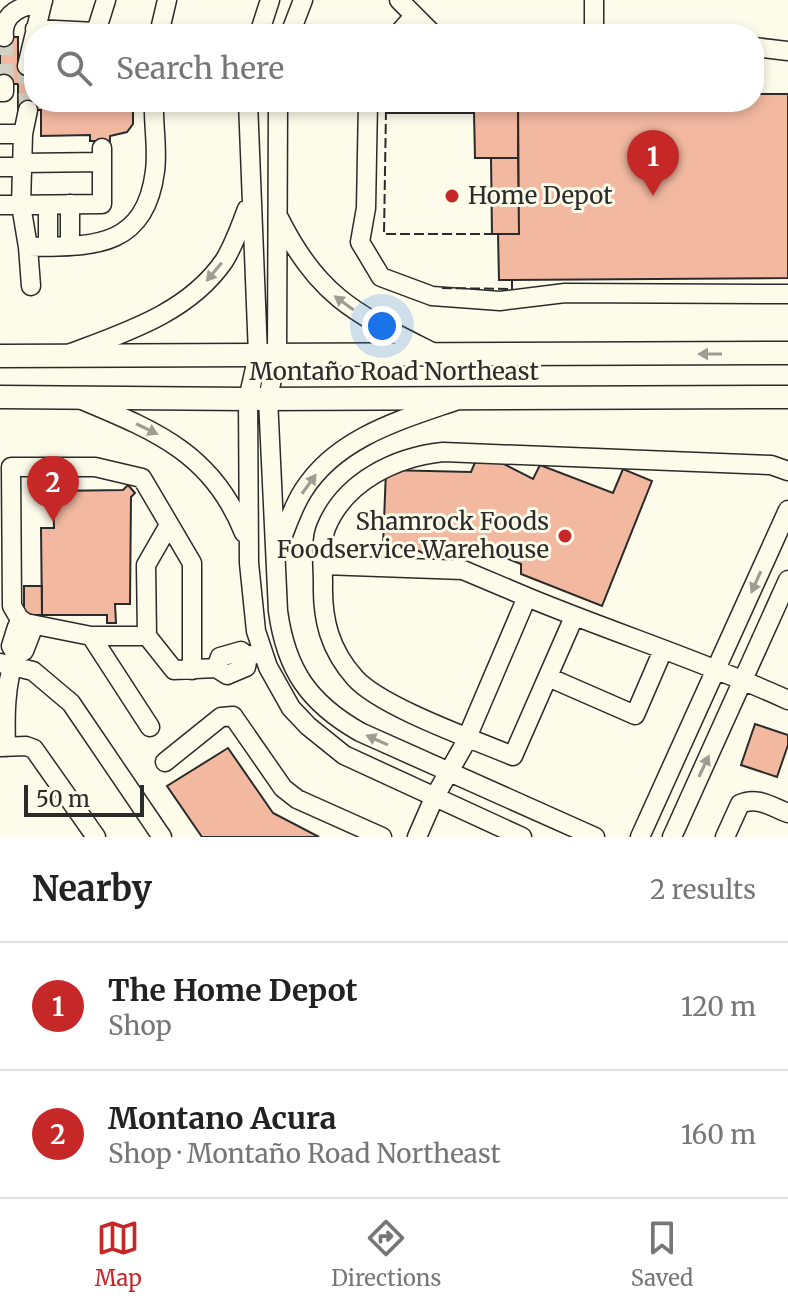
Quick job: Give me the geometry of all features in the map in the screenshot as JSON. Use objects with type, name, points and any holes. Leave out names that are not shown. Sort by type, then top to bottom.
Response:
[{"type":"main road","name":"Montaño Road Northeast","points":[[0,356],[788,353]]},
{"type":"main road","name":"Montaño Road Northeast","points":[[0,397],[788,397]]},
{"type":"street","points":[[0,8],[19,0]]},
{"type":"street","points":[[36,24],[43,0]]},
{"type":"street","points":[[4,37],[3,27],[8,16],[26,5],[43,0]]},
{"type":"street","points":[[98,24],[106,0]]},
{"type":"street","points":[[161,24],[167,0]]},
{"type":"street","points":[[262,24],[270,0]]},
{"type":"street","points":[[294,24],[303,0]]},
{"type":"street","points":[[399,0],[422,24]]},
{"type":"street","points":[[594,0],[594,24]]},
{"type":"street","points":[[407,24],[414,16]]},
{"type":"street","points":[[764,48],[788,51]]},
{"type":"street","points":[[28,112],[23,134],[21,205],[31,286]]},
{"type":"street","points":[[28,247],[70,246],[114,240],[135,222],[150,197],[156,169],[154,112]]},
{"type":"street","points":[[248,112],[250,203],[267,355]]},
{"type":"street","points":[[278,112],[277,215],[267,355],[258,399],[248,543],[255,654],[291,708],[344,755],[522,837]]},
{"type":"street","points":[[368,112],[366,208],[360,242],[381,277],[432,296],[500,301],[565,293],[788,294]]},
{"type":"street","points":[[0,134],[23,134]]},
{"type":"street","points":[[0,167],[102,155],[102,204],[0,205]]},
{"type":"street","points":[[64,356],[134,329],[188,298],[225,259],[250,203]]},
{"type":"street","points":[[70,204],[70,246]]},
{"type":"street","points":[[48,205],[48,246]]},
{"type":"street","points":[[277,215],[307,268],[336,297],[386,328],[437,354]]},
{"type":"street","points":[[75,397],[164,437],[194,459],[226,494],[248,543]]},
{"type":"street","points":[[276,554],[303,490],[339,452],[382,428],[465,398]]},
{"type":"street","points":[[258,399],[276,554],[280,630],[291,663],[309,694],[348,726],[595,837]]},
{"type":"street","points":[[574,617],[513,756],[390,703],[357,681],[327,633],[322,609],[325,530],[340,504],[360,483],[388,465],[423,454],[443,452],[771,465],[788,471]]},
{"type":"street","points":[[26,624],[6,606],[6,467],[95,467],[142,478],[192,563],[192,670]]},
{"type":"street","points":[[640,837],[788,510]]},
{"type":"street","points":[[169,525],[146,565],[147,636],[174,670],[216,668],[220,657],[241,651],[255,654]]},
{"type":"street","points":[[323,565],[463,570],[574,617],[718,668],[788,700]]},
{"type":"street","points":[[672,837],[788,580]]},
{"type":"street","points":[[417,837],[434,798],[468,737],[527,597]]},
{"type":"street","points":[[96,837],[34,749],[26,746],[3,747],[14,634],[17,627],[26,624],[91,636],[147,636]]},
{"type":"street","points":[[91,636],[150,727]]},
{"type":"street","points":[[548,677],[635,715],[663,650]]},
{"type":"street","points":[[9,661],[33,671],[71,703],[162,837]]},
{"type":"street","points":[[165,762],[221,717],[233,716],[283,788],[297,799],[374,835]]},
{"type":"street","points":[[725,837],[740,804],[748,800],[757,800],[788,813]]},
{"type":"building","points":[[0,37],[18,37],[18,66],[24,66],[24,110],[18,110],[18,84],[0,84]]},
{"type":"building","points":[[764,94],[788,94],[788,278],[499,280],[498,234],[519,234],[518,112],[764,112]]},
{"type":"building","points":[[41,112],[133,112],[133,124],[127,132],[110,136],[110,141],[90,141],[90,135],[41,136]]},
{"type":"building","points":[[518,112],[518,158],[475,158],[474,113],[387,113]]},
{"type":"building","points":[[491,158],[518,158],[519,234],[492,234]]},
{"type":"building","points":[[476,460],[498,461],[533,479],[540,465],[613,493],[623,469],[652,481],[602,606],[521,574],[521,564],[482,549],[454,548],[452,553],[423,553],[409,547],[383,546],[386,470],[471,472]]},
{"type":"building","points":[[128,485],[135,493],[131,497],[130,604],[115,604],[116,623],[107,623],[107,615],[42,615],[41,528],[54,528],[53,491],[123,490]]},
{"type":"building","points":[[24,586],[42,586],[42,615],[24,615]]},
{"type":"building","points":[[755,724],[788,735],[788,745],[777,777],[741,765]]},
{"type":"building","points":[[228,748],[273,813],[319,837],[202,837],[167,786]]},
{"type":"tunnel","points":[[4,37],[4,84]]},
{"type":"fence","points":[[386,112],[384,234],[492,234]]},
{"type":"fence","points":[[442,288],[512,289],[512,280]]},
{"type":"place","name":"Home Depot","points":[[452,196]]},
{"type":"place","name":"The Home Depot","points":[[653,196]]},
{"type":"place","name":"Montano Acura","points":[[53,522]]},
{"type":"place","name":"Shamrock Foods Foodservice Warehouse","points":[[565,536]]}]
